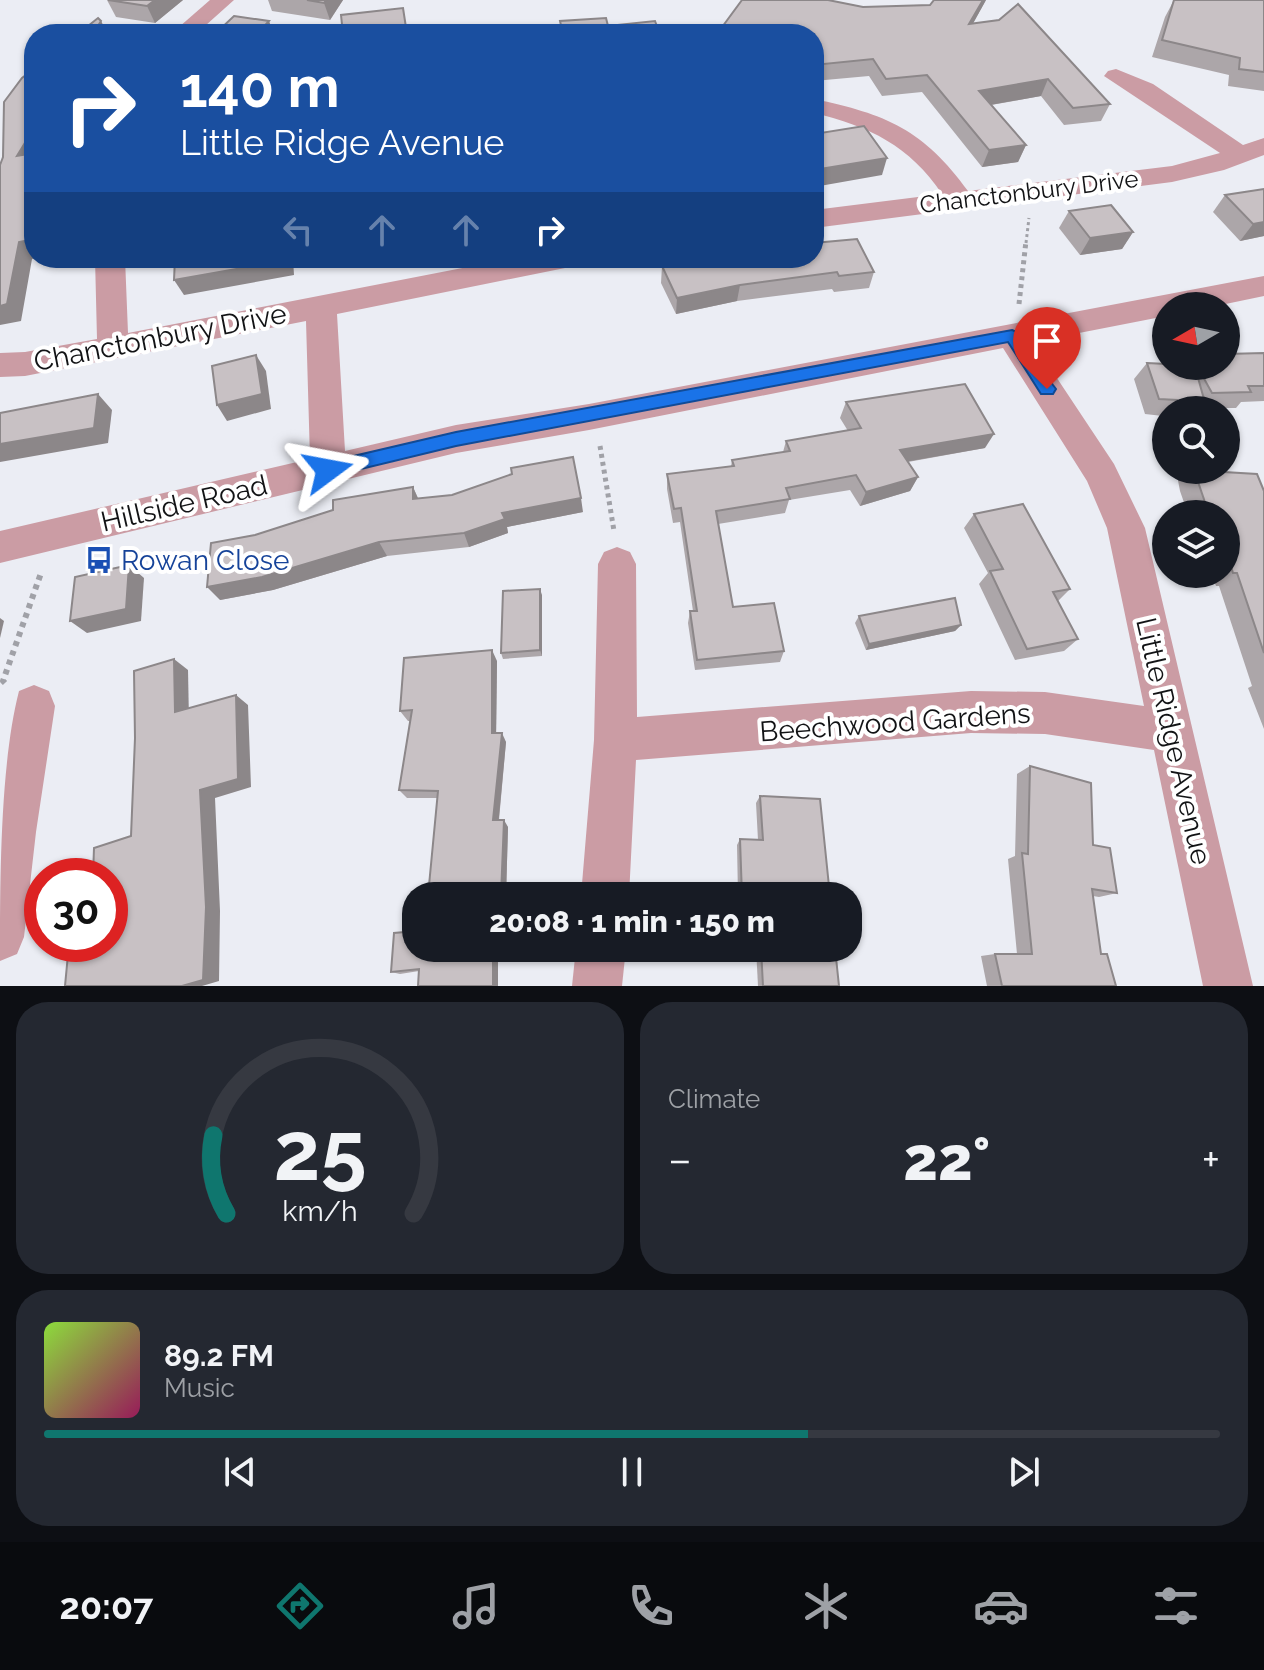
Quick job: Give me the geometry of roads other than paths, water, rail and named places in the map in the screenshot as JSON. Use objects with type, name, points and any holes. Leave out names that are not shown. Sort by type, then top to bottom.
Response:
[{"type":"street","points":[[194,24],[223,0]]},
{"type":"street","name":"Chanctonbury Drive","points":[[1116,76],[1253,150]]},
{"type":"street","points":[[824,109],[888,126],[920,147],[960,200]]},
{"type":"street","name":"Chanctonbury Drive","points":[[824,218],[1172,174],[1253,150]]},
{"type":"street","points":[[110,268],[113,348]]},
{"type":"street","name":"Chanctonbury Drive","points":[[0,365],[25,364],[113,348],[515,268]]},
{"type":"street","name":"Hillside Road","points":[[0,547],[456,439],[589,417],[1264,286]]},
{"type":"street","name":"Chanctonbury Drive","points":[[321,307],[328,470]]},
{"type":"street","name":"Little Ridge Avenue","points":[[1012,336],[1101,474],[1126,528],[1228,986]]},
{"type":"street","points":[[606,882],[616,740],[617,564]]},
{"type":"street","points":[[0,937],[13,832],[34,706]]},
{"type":"street","name":"Beechwood Gardens","points":[[616,740],[971,712],[1045,713],[1173,731]]},
{"type":"street","points":[[597,986],[600,962]]},
{"type":"place","name":"Rowan Close","points":[[99,560]]}]
